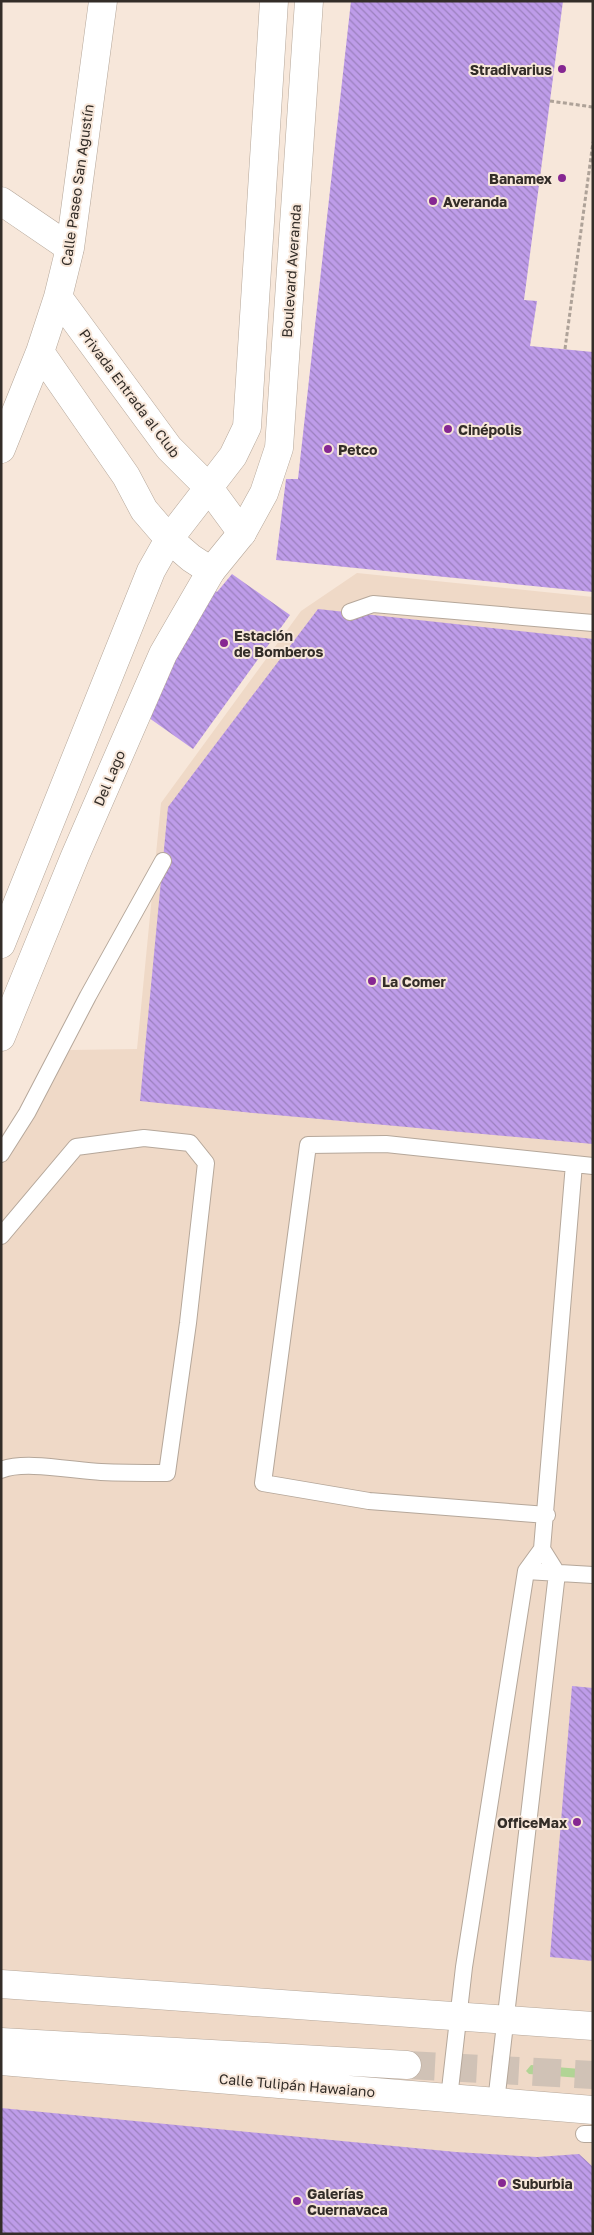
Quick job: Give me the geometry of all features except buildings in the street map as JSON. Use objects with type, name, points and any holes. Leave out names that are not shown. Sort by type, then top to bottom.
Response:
[{"type":"street","name":"Calle Paseo San Agustín","points":[[1,449],[40,352],[58,297],[70,248],[103,1]]},
{"type":"street","points":[[1,944],[151,572],[169,539],[233,456],[247,427],[274,1]]},
{"type":"street","name":"Boulevard Averanda","points":[[242,533],[264,493],[279,448],[309,1]]},
{"type":"street","points":[[1,201],[70,248]]},
{"type":"street","points":[[261,203],[296,206]]},
{"type":"street","points":[[259,238],[294,239]]},
{"type":"street","name":"Privada Entrada al Club","points":[[58,297],[169,448],[209,488],[242,533]]},
{"type":"street","points":[[40,352],[126,476],[144,510],[169,539],[191,558],[211,571]]},
{"type":"street","name":"Del Lago","points":[[1,1037],[75,856],[162,654],[211,571],[242,533]]},
{"type":"street","points":[[125,635],[162,654]]},
{"type":"street","points":[[1,1984],[593,2026]]},
{"type":"street","points":[[1,2042],[407,2066]]},
{"type":"street","name":"Calle Tulipán Hawaiano","points":[[1,2061],[496,2102],[590,2126]]},
{"type":"lane","points":[[350,612],[373,604],[593,623]]},
{"type":"lane","points":[[1,1154],[28,1113],[88,996],[163,861]]},
{"type":"lane","points":[[1,1236],[76,1147],[144,1138],[190,1143],[206,1163],[188,1323],[168,1473],[101,1472],[45,1467],[9,1467],[1,1470]]},
{"type":"lane","points":[[547,1515],[369,1501],[263,1483],[308,1145],[386,1144],[593,1166]]},
{"type":"lane","points":[[449,2098],[464,1967],[526,1572],[542,1549],[547,1515],[574,1164]]},
{"type":"lane","points":[[496,2102],[557,1573],[542,1549]]},
{"type":"lane","points":[[526,1572],[593,1575]]},
{"type":"path","points":[[550,101],[593,107]]},
{"type":"path","points":[[565,349],[593,142]]},
{"type":"shaded area","points":[[357,573],[593,597],[593,2234],[1,2234],[1,1145],[70,1050],[137,1049],[161,803],[301,611]]},
{"type":"green space","points":[[531,2065],[593,2070],[593,2079],[529,2074],[526,2071]]},
{"type":"tunnel","points":[[407,2065],[593,2075]]},
{"type":"place","name":"Stradivarius","points":[[562,69]]},
{"type":"place","name":"Banamex","points":[[562,178]]},
{"type":"place","name":"Averanda","points":[[433,201]]},
{"type":"place","name":"Cinépolis","points":[[448,429]]},
{"type":"place","name":"Petco","points":[[328,449]]},
{"type":"place","name":"Estación de Bomberos","points":[[224,643]]},
{"type":"place","name":"La Comer","points":[[372,981]]},
{"type":"place","name":"OfficeMax","points":[[577,1822]]},
{"type":"place","name":"Suburbia","points":[[502,2183]]},
{"type":"place","name":"Galerías Cuernavaca","points":[[297,2201]]}]
